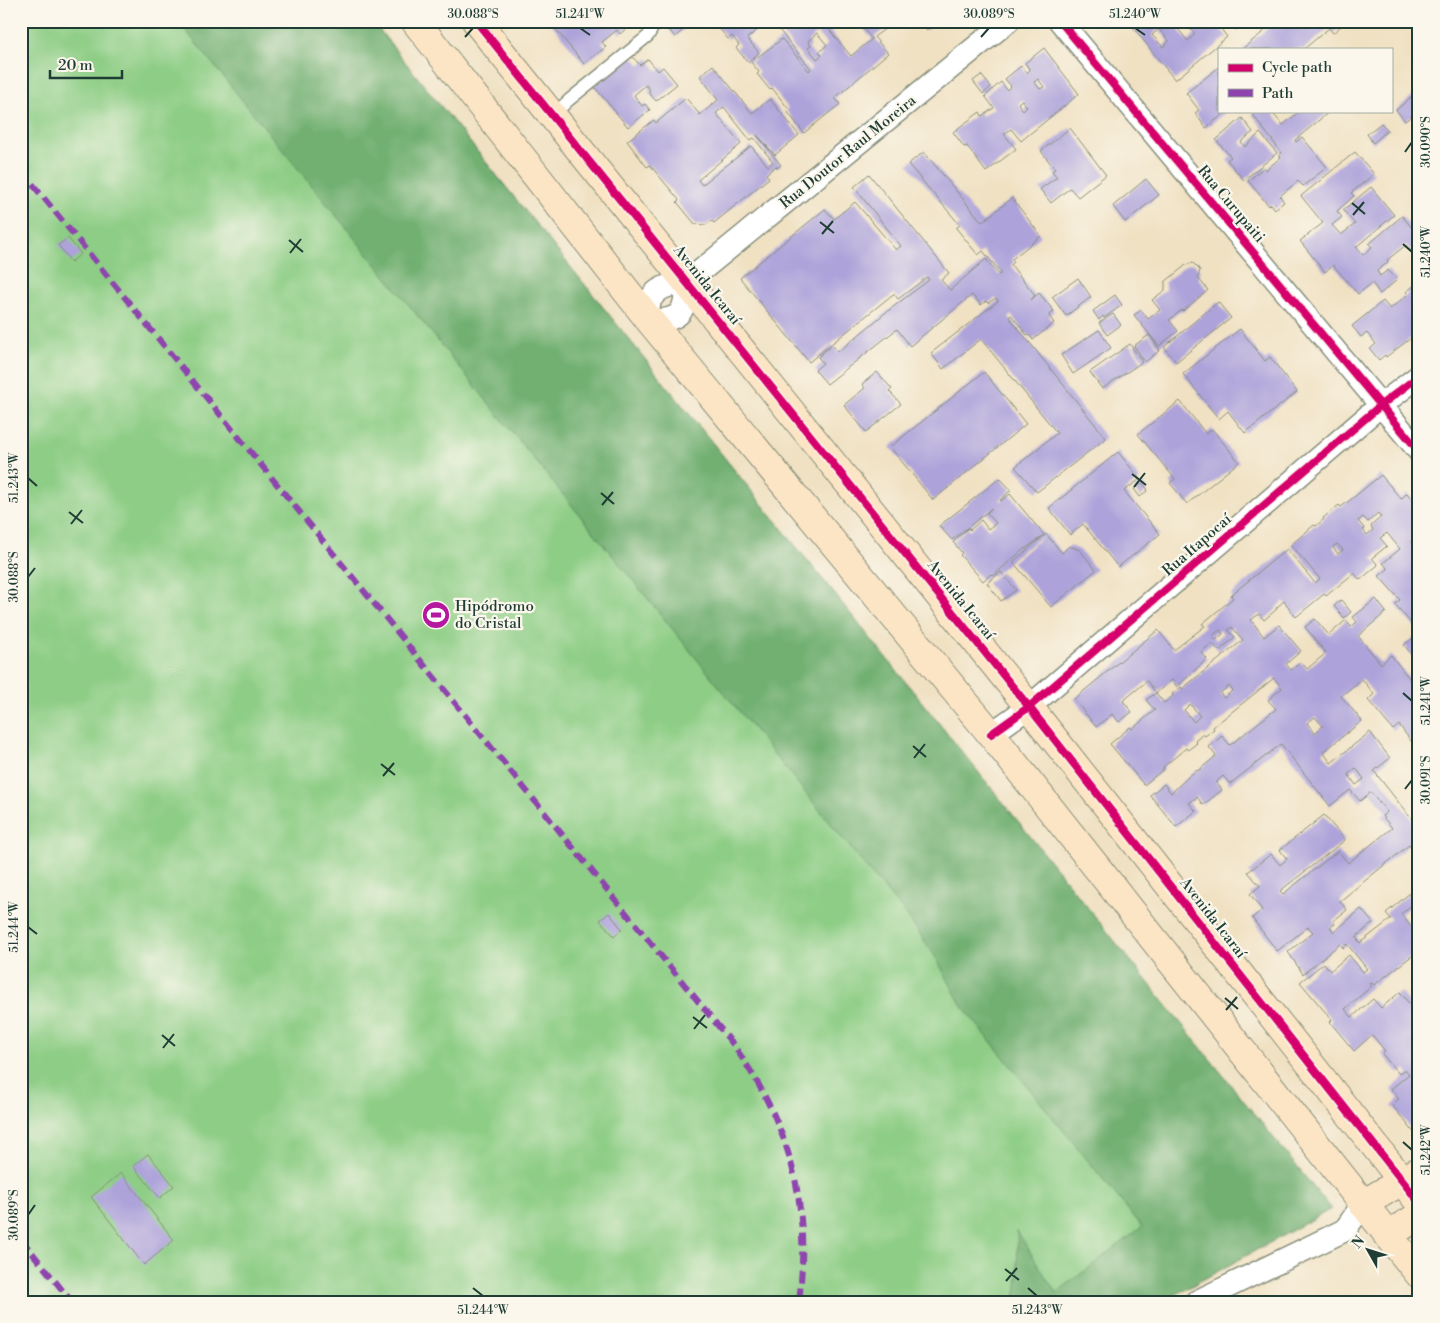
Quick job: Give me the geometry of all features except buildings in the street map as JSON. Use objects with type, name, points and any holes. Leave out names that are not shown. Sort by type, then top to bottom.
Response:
[{"type":"main road","points":[[415,21],[650,321],[991,734],[1419,1274]]},
{"type":"main road","name":"Avenida Icaraí","points":[[476,21],[1413,1185]]},
{"type":"main road","points":[[1362,1204],[1413,1185]]},
{"type":"main road","points":[[1387,1235],[1419,1216]]},
{"type":"street","name":"Rua Doutor Raul Moreira","points":[[650,321],[649,303],[666,285],[687,282],[1008,21]]},
{"type":"street","name":"Rua Curupaiti","points":[[1060,21],[1419,451]]},
{"type":"street","points":[[650,321],[668,320],[679,313],[686,303],[687,282]]},
{"type":"street","name":"Rua Itapocaí","points":[[991,734],[1029,707],[1382,405],[1419,376]]},
{"type":"street","points":[[1201,1301],[1345,1230],[1362,1204]]},
{"type":"street","points":[[1345,1230],[1387,1235]]},
{"type":"lane","points":[[552,116],[648,36],[654,21]]},
{"type":"green space","name":"Hipódromo do Cristal","points":[[21,21],[372,21],[1331,1209],[1162,1302],[21,1302]]},
{"type":"green space","points":[[178,21],[372,21],[1331,1209],[1162,1302],[1015,1302],[1018,1277],[1017,1231],[1056,1293],[1142,1227],[962,1006],[935,956],[903,910],[874,877]]},
{"type":"marked path","points":[[21,170],[732,1043],[769,1104],[782,1134],[792,1165],[802,1230],[799,1302]]},
{"type":"marked path","points":[[21,1239],[72,1302]]},
{"type":"cycle path","points":[[476,21],[1029,707],[1419,1202]]},
{"type":"cycle path","points":[[1060,21],[1419,451]]},
{"type":"cycle path","points":[[991,734],[1029,707],[1381,405],[1419,376]]},
{"type":"place","name":"Hipódromo do Cristal","points":[[436,615]]}]
